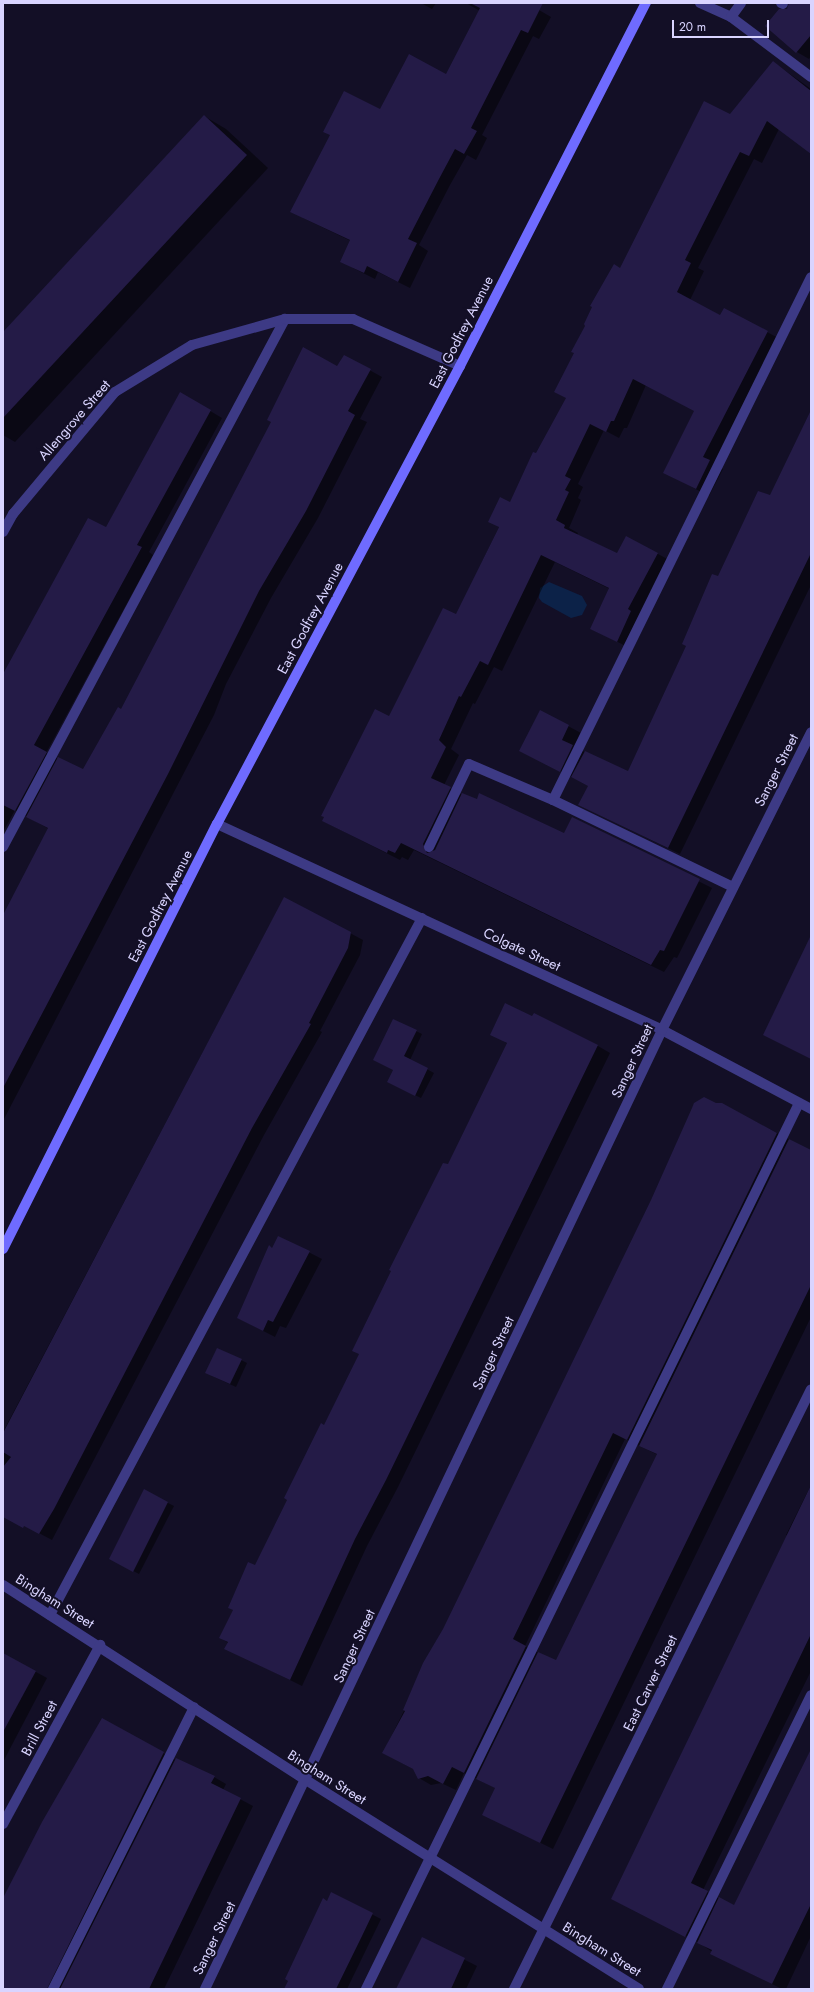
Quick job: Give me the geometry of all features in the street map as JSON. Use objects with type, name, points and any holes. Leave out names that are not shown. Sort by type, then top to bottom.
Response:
[{"type":"street","name":"East Godfrey Avenue","points":[[3,1249],[216,824],[460,366],[646,3]]},
{"type":"street","points":[[700,3],[731,17],[811,77]]},
{"type":"street","points":[[731,17],[741,3]]},
{"type":"street","points":[[553,800],[811,277]]},
{"type":"street","name":"Allengrove Street","points":[[3,532],[13,514],[115,392],[192,345],[286,319],[353,319],[460,366]]},
{"type":"street","points":[[3,847],[286,319]]},
{"type":"street","name":"Sanger Street","points":[[205,1989],[306,1780],[662,1030],[811,732]]},
{"type":"street","points":[[429,847],[469,764],[553,800],[734,887]]},
{"type":"street","name":"Colgate Street","points":[[216,824],[662,1030],[811,1109]]},
{"type":"street","points":[[50,1615],[422,918]]},
{"type":"street","points":[[366,1989],[799,1103]]},
{"type":"street","name":"East Carver Street","points":[[514,1989],[811,1389]]},
{"type":"street","name":"Bingham Street","points":[[3,1585],[100,1645],[306,1780],[639,1989]]},
{"type":"street","name":"Brill Street","points":[[3,1824],[100,1645]]},
{"type":"street","points":[[667,1989],[811,1695]]},
{"type":"street","points":[[53,1989],[194,1707]]},
{"type":"water","points":[[549,582],[582,596],[587,605],[582,615],[571,618],[542,602],[539,598],[540,588]]},
{"type":"building","points":[[470,3],[543,3],[528,33],[521,30],[471,128],[477,131],[464,154],[455,149],[439,179],[408,239],[417,243],[398,282],[367,266],[364,273],[340,262],[350,240],[290,212],[330,135],[323,132],[344,91],[380,109],[409,54],[446,74],[480,8]]},
{"type":"building","points":[[789,3],[811,3],[811,35],[796,53],[765,26],[779,9],[787,9]]},
{"type":"building","points":[[773,61],[811,91],[811,154],[767,121],[749,156],[740,152],[685,260],[691,263],[677,292],[720,315],[724,308],[768,331],[703,457],[710,460],[696,489],[663,473],[694,411],[633,379],[614,421],[611,421],[606,432],[590,424],[565,476],[571,479],[565,490],[569,492],[556,520],[565,525],[564,528],[617,553],[626,536],[658,553],[628,609],[631,611],[617,642],[590,629],[609,588],[541,555],[488,665],[480,661],[461,697],[459,696],[439,740],[446,747],[431,778],[451,787],[423,844],[427,853],[435,850],[462,793],[477,799],[479,793],[564,833],[572,817],[700,879],[664,951],[660,950],[651,965],[401,843],[395,853],[388,850],[387,853],[322,821],[324,817],[321,816],[375,709],[389,716],[443,608],[456,614],[499,527],[488,522],[500,497],[510,502],[533,452],[536,453],[566,398],[554,392],[574,353],[571,352],[585,326],[584,324],[592,307],[590,306],[614,264],[620,268],[704,101],[730,114]]},
{"type":"building","points":[[204,115],[247,155],[3,418],[3,332]]},
{"type":"building","points":[[303,347],[337,366],[344,355],[371,369],[348,411],[355,415],[306,511],[259,591],[168,774],[3,1088],[3,915],[48,828],[26,817],[58,757],[83,769],[118,707],[121,709],[271,422],[267,420]]},
{"type":"building","points":[[180,392],[211,410],[137,545],[142,547],[34,745],[47,752],[15,811],[3,805],[3,674],[88,518],[106,527]]},
{"type":"building","points":[[811,410],[811,553],[668,848],[578,805],[588,786],[571,777],[585,751],[628,771],[686,646],[682,644],[712,574],[718,576],[758,491],[770,495]]},
{"type":"building","points":[[540,710],[569,725],[562,740],[573,745],[560,772],[519,751]]},
{"type":"building","points":[[284,897],[351,932],[348,948],[309,1023],[311,1024],[252,1128],[54,1509],[39,1534],[24,1526],[23,1528],[3,1517],[3,1467],[11,1457],[3,1452],[3,1433]]},
{"type":"building","points":[[811,935],[811,1059],[763,1035]]},
{"type":"building","points":[[505,1003],[532,1016],[534,1013],[598,1045],[386,1480],[355,1539],[290,1680],[224,1649],[228,1642],[219,1638],[233,1610],[228,1608],[248,1562],[255,1565],[287,1500],[284,1498],[321,1423],[324,1425],[359,1354],[352,1351],[391,1271],[389,1270],[443,1163],[448,1164],[507,1043],[490,1035]]},
{"type":"building","points":[[393,1019],[417,1030],[404,1056],[428,1068],[415,1096],[387,1082],[393,1070],[373,1060]]},
{"type":"building","points":[[704,1097],[716,1103],[722,1103],[777,1133],[627,1440],[613,1433],[513,1639],[526,1646],[464,1773],[452,1767],[443,1784],[428,1776],[418,1779],[413,1769],[382,1753],[405,1711],[403,1710],[423,1663],[443,1629],[651,1200],[694,1103]]},
{"type":"building","points":[[789,1139],[811,1150],[811,1285],[540,1843],[482,1815],[495,1788],[476,1779],[538,1652],[556,1660],[657,1454],[639,1446]]},
{"type":"building","points":[[278,1236],[310,1251],[273,1322],[268,1320],[263,1331],[237,1318],[269,1245],[272,1248]]},
{"type":"building","points":[[217,1348],[242,1359],[230,1384],[205,1373]]},
{"type":"building","points":[[811,1485],[811,1634],[691,1883],[708,1891],[685,1937],[611,1899]]},
{"type":"building","points":[[144,1489],[168,1502],[133,1572],[109,1559]]},
{"type":"building","points":[[3,1653],[36,1671],[3,1732]]},
{"type":"building","points":[[102,1718],[164,1752],[47,1989],[3,1989],[3,1898],[42,1822]]},
{"type":"building","points":[[811,1749],[811,1904],[772,1984],[710,1954],[712,1950],[697,1943],[719,1897],[734,1905]]},
{"type":"building","points":[[176,1758],[215,1776],[211,1783],[241,1798],[149,1989],[60,1989]]},
{"type":"building","points":[[331,1892],[373,1913],[362,1936],[336,1989],[284,1989],[288,1981],[285,1979],[323,1898],[327,1901]]},
{"type":"building","points":[[422,1937],[465,1958],[451,1989],[396,1989]]}]
